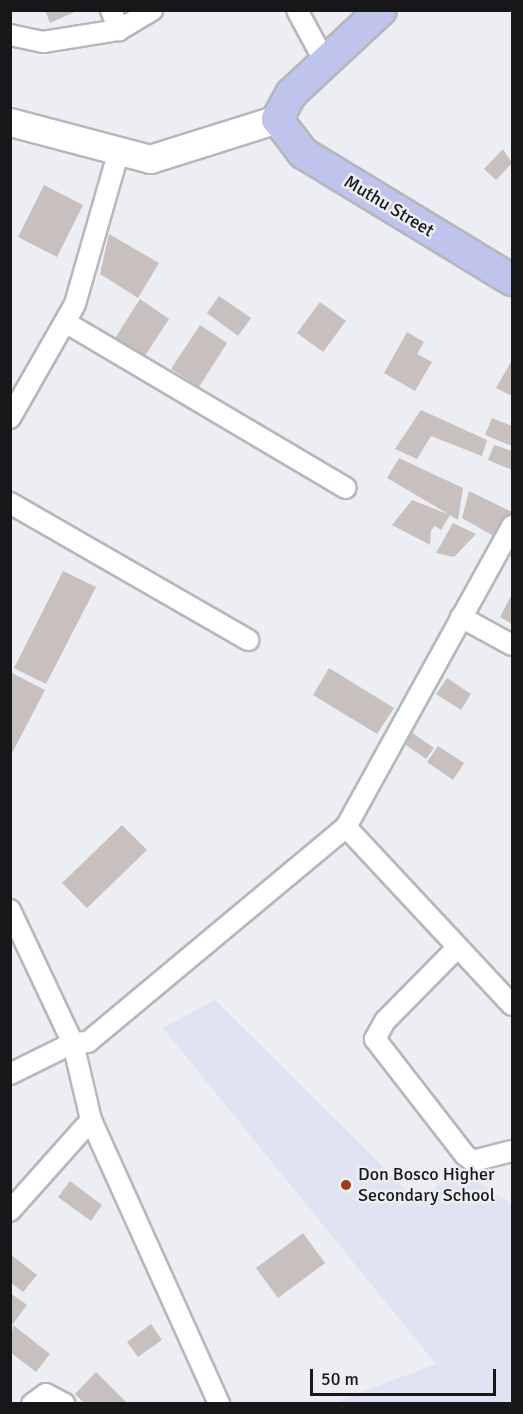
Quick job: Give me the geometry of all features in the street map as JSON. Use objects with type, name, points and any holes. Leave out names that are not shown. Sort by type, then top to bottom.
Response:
[{"type":"main road","points":[[10,122],[150,159],[277,119],[291,94],[381,10]]},
{"type":"main road","name":"Muthu Street","points":[[277,119],[303,153],[513,280]]},
{"type":"street","points":[[111,10],[119,30]]},
{"type":"street","points":[[10,35],[43,42],[119,30],[152,10]]},
{"type":"street","points":[[297,10],[325,62]]},
{"type":"street","points":[[10,418],[75,304],[119,151]]},
{"type":"street","points":[[65,322],[346,488]]},
{"type":"street","points":[[10,503],[248,640]]},
{"type":"street","points":[[10,1074],[73,1043],[88,1042],[346,827],[513,526]]},
{"type":"street","points":[[461,617],[513,645]]},
{"type":"street","points":[[346,827],[513,1005]]},
{"type":"street","points":[[10,910],[73,1043],[91,1120],[219,1404]]},
{"type":"street","points":[[458,947],[385,1021],[375,1039],[465,1155],[473,1161],[513,1150]]},
{"type":"street","points":[[10,1211],[91,1120]]},
{"type":"street","points":[[32,1404],[46,1394],[65,1404]]},
{"type":"shaded area","name":"Don Bosco Higher Secondary School","points":[[215,1000],[421,1205],[454,1166],[512,1204],[512,1403],[333,1403],[436,1364],[163,1028]]},
{"type":"building","points":[[45,10],[79,10],[50,23]]},
{"type":"building","points":[[503,149],[512,163],[496,180],[484,169]]},
{"type":"building","points":[[44,185],[83,205],[57,257],[18,237]]},
{"type":"building","points":[[109,234],[159,263],[138,298],[100,274]]},
{"type":"building","points":[[219,296],[251,318],[238,336],[207,313]]},
{"type":"building","points":[[140,299],[169,319],[141,362],[112,343]]},
{"type":"building","points":[[320,302],[346,321],[323,352],[297,333]]},
{"type":"building","points":[[200,325],[227,343],[199,387],[171,369]]},
{"type":"building","points":[[407,332],[424,342],[417,354],[432,362],[415,391],[384,373]]},
{"type":"building","points":[[512,360],[512,396],[496,388]]},
{"type":"building","points":[[421,410],[487,440],[482,456],[431,436],[417,459],[395,449]]},
{"type":"building","points":[[492,418],[512,426],[512,446],[485,435]]},
{"type":"building","points":[[494,445],[512,451],[512,470],[488,460]]},
{"type":"building","points":[[399,458],[463,488],[458,520],[387,478]]},
{"type":"building","points":[[469,491],[512,512],[497,538],[462,518]]},
{"type":"building","points":[[412,500],[450,515],[441,530],[435,526],[431,530],[430,545],[392,525]]},
{"type":"building","points":[[453,523],[476,534],[454,557],[436,553]]},
{"type":"building","points":[[63,571],[96,587],[46,684],[14,668]]},
{"type":"building","points":[[512,594],[512,624],[500,617]]},
{"type":"building","points":[[329,668],[394,708],[377,734],[313,695]]},
{"type":"building","points":[[10,672],[45,690],[10,757]]},
{"type":"building","points":[[447,678],[471,694],[461,710],[436,694]]},
{"type":"building","points":[[407,729],[434,748],[426,759],[399,740]]},
{"type":"building","points":[[438,746],[464,763],[453,780],[427,762]]},
{"type":"building","points":[[122,825],[147,850],[87,908],[62,883]]},
{"type":"building","points":[[70,1181],[102,1205],[91,1221],[58,1197]]},
{"type":"building","points":[[303,1233],[325,1263],[278,1298],[256,1268]]},
{"type":"building","points":[[10,1254],[37,1275],[23,1292],[10,1282]]},
{"type":"building","points":[[10,1293],[27,1305],[13,1324],[10,1322]]},
{"type":"building","points":[[151,1324],[162,1340],[138,1357],[127,1342]]},
{"type":"building","points":[[13,1325],[50,1354],[36,1372],[10,1352]]},
{"type":"building","points":[[96,1372],[128,1404],[85,1404],[75,1394]]},
{"type":"place","name":"Don Bosco Higher Secondary School","points":[[346,1185]]}]
